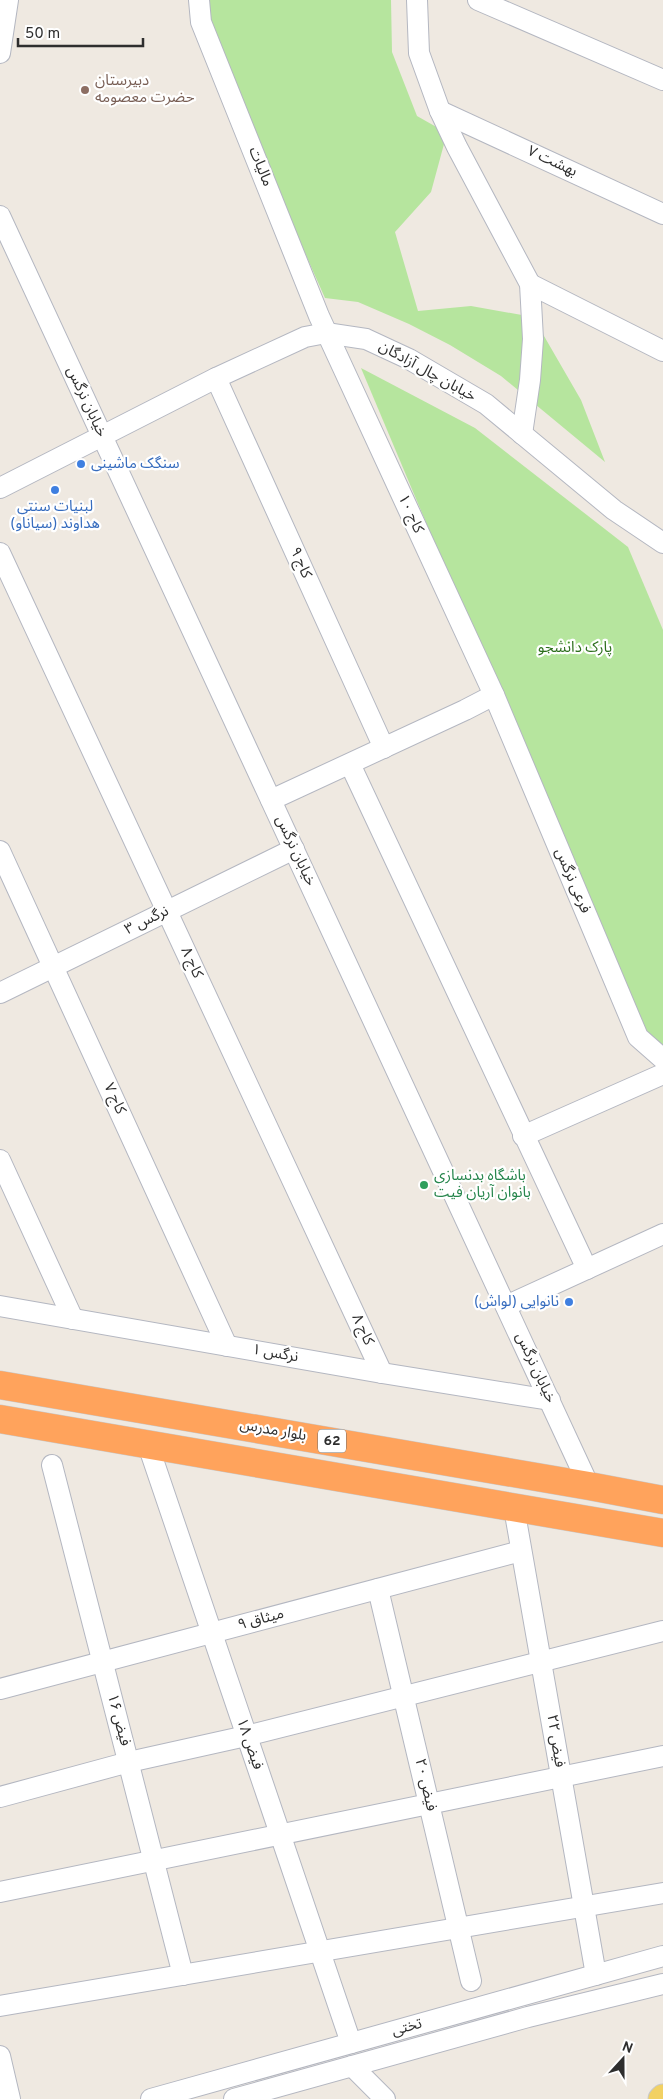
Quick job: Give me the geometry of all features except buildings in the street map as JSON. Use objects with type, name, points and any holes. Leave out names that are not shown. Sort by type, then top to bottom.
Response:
[{"type":"highway","name":"بلوار مدرس","points":[[0,1385],[663,1500]]},
{"type":"highway","name":"62","points":[[0,1419],[663,1533]]},
{"type":"street","points":[[0,53],[8,0]]},
{"type":"street","name":"مالیات","points":[[199,0],[202,22],[326,333]]},
{"type":"street","points":[[417,0],[419,52],[440,111],[457,147],[530,284],[533,339],[530,380],[522,434]]},
{"type":"street","points":[[478,0],[663,80]]},
{"type":"street","name":"بهشت ۷","points":[[440,111],[663,214]]},
{"type":"street","name":"خیابان نرگس","points":[[0,216],[589,1486]]},
{"type":"street","points":[[530,284],[663,351]]},
{"type":"street","name":"خیابان چال آزادگان","points":[[0,488],[216,378],[306,337],[326,333],[366,339],[409,359],[486,404],[614,510],[663,543]]},
{"type":"street","name":"کاج ۱۰","points":[[326,333],[494,694]]},
{"type":"street","name":"کاج ۹","points":[[216,378],[384,748]]},
{"type":"street","name":"کاج ۸","points":[[0,553],[382,1373]]},
{"type":"street","points":[[271,800],[465,710],[494,694]]},
{"type":"street","name":"فرعی نرگس","points":[[494,694],[638,1037],[663,1059]]},
{"type":"street","points":[[350,764],[587,1269]]},
{"type":"street","name":"نرگس ۳","points":[[0,993],[294,849]]},
{"type":"street","name":"کاج ۷","points":[[0,851],[228,1346]]},
{"type":"street","points":[[523,1136],[663,1074]]},
{"type":"street","points":[[0,1160],[73,1319]]},
{"type":"street","points":[[506,1306],[663,1234]]},
{"type":"street","name":"نرگس ۱","points":[[0,1306],[382,1373],[550,1400]]},
{"type":"street","name":"فیض ۱۸","points":[[148,1445],[351,2043]]},
{"type":"street","name":"فیض ۱۶","points":[[52,1465],[183,1975]]},
{"type":"street","name":"فیض ۲۲","points":[[514,1508],[596,1975]]},
{"type":"street","name":"میثاق ۹","points":[[0,1689],[521,1551]]},
{"type":"street","name":"فیض ۲۰","points":[[378,1589],[472,1981]]},
{"type":"street","points":[[0,1797],[128,1762],[246,1736],[663,1631]]},
{"type":"street","points":[[0,1892],[663,1756]]},
{"type":"street","points":[[0,2006],[663,1893]]},
{"type":"street","name":"تختی","points":[[151,2099],[663,1956]]},
{"type":"street","name":"تختی","points":[[234,2099],[528,2017],[663,1984]]},
{"type":"street","points":[[0,2056],[10,2099]]},
{"type":"street","points":[[273,2065],[279,2086]]},
{"type":"street","points":[[352,2066],[386,2099]]},
{"type":"green space","points":[[205,0],[391,0],[392,52],[417,116],[447,133],[431,192],[395,232],[418,311],[471,306],[533,317],[581,400],[605,462],[501,376],[450,345],[409,324],[358,302],[325,298],[202,22]]},
{"type":"green space","name":"پارک دانشجو","points":[[361,368],[475,428],[628,547],[663,630],[663,1056],[642,1036]]},
{"type":"place","name":"دبیرستان حضرت معصومه","points":[[85,90]]},
{"type":"place","name":"سنگک ماشینی","points":[[81,464]]},
{"type":"place","name":"لبنیات سنتی هداوند (سیاناو)","points":[[55,490]]},
{"type":"place","name":"باشگاه بدنسازی بانوان آریان فیت","points":[[424,1185]]},
{"type":"place","name":"نانوایی (لواش)","points":[[569,1302]]}]
